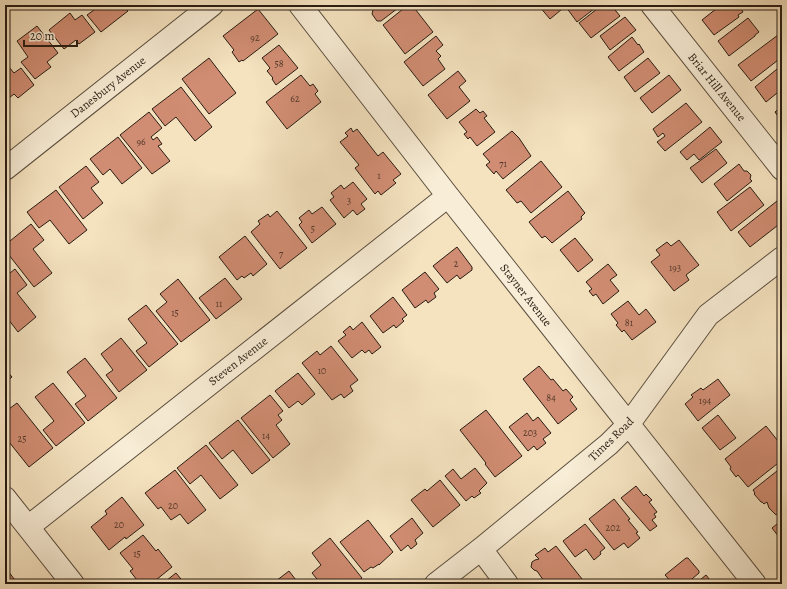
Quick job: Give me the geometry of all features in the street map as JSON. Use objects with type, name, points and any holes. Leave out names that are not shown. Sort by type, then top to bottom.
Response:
[{"type":"street","name":"Danesbury Avenue","points":[[5,168],[212,5]]},
{"type":"street","name":"Stayner Avenue","points":[[300,5],[448,196],[755,584]]},
{"type":"street","name":"Briar Hill Avenue","points":[[652,5],[782,169]]},
{"type":"street","name":"Steven Avenue","points":[[28,526],[448,196]]},
{"type":"street","name":"Times Road","points":[[436,584],[609,444],[628,425],[708,315],[782,258]]},
{"type":"street","points":[[5,498],[73,584]]},
{"type":"street","points":[[481,549],[507,584]]},
{"type":"building","points":[[90,5],[124,5],[128,11],[101,32],[87,15],[94,10]]},
{"type":"building","points":[[363,5],[402,5],[381,21],[377,21],[372,14],[373,10],[370,7],[368,9]]},
{"type":"building","points":[[408,5],[412,5],[433,32],[405,54],[383,25]]},
{"type":"building","points":[[567,5],[550,19],[539,6]]},
{"type":"building","points":[[569,5],[599,5],[577,22],[566,7]]},
{"type":"building","points":[[602,5],[611,5],[620,16],[591,38],[579,23]]},
{"type":"building","points":[[690,5],[701,5],[694,10]]},
{"type":"building","points":[[721,5],[739,5],[743,12],[738,15],[739,17],[714,35],[702,20]]},
{"type":"building","points":[[258,9],[278,34],[243,61],[242,60],[239,62],[232,52],[234,50],[223,36]]},
{"type":"building","points":[[70,13],[75,20],[82,15],[95,32],[79,44],[76,40],[64,49],[49,30]]},
{"type":"building","points":[[625,17],[636,30],[610,50],[600,36]]},
{"type":"building","points":[[748,18],[759,32],[729,56],[718,41]]},
{"type":"building","points":[[37,26],[58,53],[47,62],[51,67],[35,79],[21,62],[28,57],[17,41]]},
{"type":"building","points":[[782,32],[782,57],[751,81],[738,65]]},
{"type":"building","points":[[436,36],[443,45],[436,51],[441,56],[438,59],[445,69],[423,86],[404,62]]},
{"type":"building","points":[[632,37],[644,52],[619,71],[608,57]]},
{"type":"building","points":[[279,45],[298,68],[276,85],[272,79],[273,78],[267,71],[270,68],[262,58]]},
{"type":"building","points":[[209,58],[236,93],[209,114],[182,79]]},
{"type":"building","points":[[648,58],[660,73],[635,92],[624,77]]},
{"type":"building","points":[[782,65],[782,89],[766,102],[755,87]]},
{"type":"building","points":[[9,67],[14,73],[21,68],[34,85],[18,98],[14,94],[5,101],[5,70]]},
{"type":"building","points":[[458,71],[466,81],[459,87],[470,101],[447,119],[428,95]]},
{"type":"building","points":[[301,75],[310,86],[313,84],[318,91],[315,94],[321,102],[287,129],[266,102]]},
{"type":"building","points":[[669,75],[681,90],[652,113],[640,98]]},
{"type":"building","points":[[181,87],[212,127],[195,141],[176,117],[165,126],[152,109]]},
{"type":"building","points":[[686,103],[702,122],[665,151],[657,142],[665,136],[663,133],[658,137],[653,129]]},
{"type":"building","points":[[782,106],[782,122],[775,112]]},
{"type":"building","points":[[476,109],[480,113],[483,111],[487,116],[484,118],[495,132],[477,146],[470,137],[468,139],[464,134],[467,132],[459,122]]},
{"type":"building","points":[[149,112],[162,128],[151,137],[153,140],[157,137],[162,144],[158,146],[170,161],[152,174],[120,135]]},
{"type":"building","points":[[710,127],[722,142],[699,160],[694,154],[687,160],[680,152]]},
{"type":"building","points":[[351,128],[353,132],[357,129],[378,156],[383,152],[401,174],[393,180],[396,183],[381,195],[378,191],[375,194],[355,168],[359,165],[340,142],[348,136],[345,133]]},
{"type":"building","points":[[512,131],[519,138],[531,156],[503,179],[496,171],[494,174],[486,165],[490,162],[483,154]]},
{"type":"building","points":[[118,137],[142,168],[122,184],[110,169],[103,175],[90,159]]},
{"type":"building","points":[[716,149],[727,163],[702,183],[690,168]]},
{"type":"building","points":[[541,161],[562,187],[531,213],[521,201],[517,203],[506,190]]},
{"type":"building","points":[[739,164],[744,171],[747,171],[751,175],[750,179],[752,181],[727,201],[714,184]]},
{"type":"building","points":[[86,166],[99,182],[91,188],[103,203],[83,219],[59,187]]},
{"type":"building","points":[[353,182],[367,199],[361,204],[365,209],[357,215],[353,210],[344,218],[330,200],[334,197],[331,193],[341,185],[344,189]]},
{"type":"building","points":[[750,187],[764,205],[731,231],[717,212]]},
{"type":"building","points":[[56,190],[87,230],[69,244],[50,220],[39,228],[27,212]]},
{"type":"building","points":[[568,191],[585,213],[581,217],[582,219],[552,243],[545,236],[542,238],[529,222]]},
{"type":"building","points":[[777,201],[782,208],[782,222],[750,247],[738,232]]},
{"type":"building","points":[[322,207],[336,224],[312,243],[299,225],[302,222],[299,218],[309,210],[312,214]]},
{"type":"building","points":[[277,211],[307,248],[280,269],[251,232],[260,224],[258,221],[268,214],[270,217]]},
{"type":"building","points":[[31,224],[44,240],[33,249],[52,273],[34,287],[5,250],[5,245]]},
{"type":"building","points":[[245,236],[267,264],[253,276],[251,273],[244,278],[242,276],[237,280],[219,257]]},
{"type":"building","points":[[575,238],[593,260],[578,272],[560,250]]},
{"type":"building","points":[[679,240],[699,265],[686,275],[689,280],[674,291],[651,262],[660,255],[656,250],[667,242],[671,246]]},
{"type":"building","points":[[457,247],[472,267],[472,270],[460,279],[457,275],[447,283],[433,266]]},
{"type":"building","points":[[608,264],[617,275],[610,280],[619,291],[603,304],[596,294],[593,296],[589,291],[592,289],[586,282]]},
{"type":"building","points":[[15,269],[27,285],[17,293],[36,317],[18,332],[5,315],[5,277]]},
{"type":"building","points":[[425,272],[439,289],[434,293],[436,297],[428,303],[426,300],[415,308],[402,290]]},
{"type":"building","points":[[225,278],[242,299],[216,319],[199,298]]},
{"type":"building","points":[[178,279],[210,320],[181,342],[156,311],[167,302],[160,294]]},
{"type":"building","points":[[393,297],[407,315],[402,319],[404,321],[396,328],[394,325],[383,333],[370,316]]},
{"type":"building","points":[[628,301],[639,315],[646,309],[656,322],[632,340],[624,330],[622,332],[616,325],[618,323],[611,314]]},
{"type":"building","points":[[146,305],[178,344],[149,367],[136,351],[147,343],[128,319]]},
{"type":"building","points":[[362,322],[381,347],[372,354],[369,350],[365,353],[362,350],[352,358],[338,341],[346,335],[343,332],[350,326],[353,330]]},
{"type":"building","points":[[121,338],[147,370],[119,392],[106,375],[113,370],[101,354]]},
{"type":"building","points":[[331,346],[358,380],[350,386],[353,391],[344,398],[341,394],[332,400],[302,363],[317,351],[320,355]]},
{"type":"building","points":[[85,358],[117,398],[88,421],[75,404],[86,396],[67,372]]},
{"type":"building","points":[[539,366],[563,391],[566,389],[573,397],[570,400],[577,409],[558,424],[523,379]]},
{"type":"building","points":[[5,369],[12,377],[5,383]]},
{"type":"building","points":[[298,373],[315,394],[302,405],[298,401],[289,408],[275,391]]},
{"type":"building","points":[[718,379],[730,395],[698,421],[685,404],[693,397],[691,395],[701,388],[703,390]]},
{"type":"building","points":[[53,383],[85,423],[56,446],[43,430],[54,421],[35,397]]},
{"type":"building","points":[[270,395],[283,411],[278,415],[282,420],[276,425],[290,444],[273,458],[241,418]]},
{"type":"building","points":[[17,403],[53,448],[29,467],[5,437],[5,412]]},
{"type":"building","points":[[486,410],[522,456],[495,477],[460,430]]},
{"type":"building","points":[[527,413],[533,421],[538,417],[551,433],[543,439],[546,443],[537,450],[534,446],[528,451],[509,427]]},
{"type":"building","points":[[718,415],[736,438],[720,450],[702,428]]},
{"type":"building","points":[[238,420],[270,460],[252,474],[233,450],[222,459],[209,443]]},
{"type":"building","points":[[766,426],[782,446],[782,460],[748,487],[738,475],[736,477],[725,459]]},
{"type":"building","points":[[206,445],[238,485],[220,499],[201,475],[190,484],[177,468]]},
{"type":"building","points":[[782,467],[782,511],[776,515],[769,508],[767,502],[764,504],[761,502],[754,494],[755,493],[753,490]]},
{"type":"building","points":[[475,468],[487,483],[479,491],[481,493],[474,498],[472,496],[466,501],[445,476],[453,469],[461,479]]},
{"type":"building","points":[[175,470],[206,510],[188,524],[180,514],[171,520],[161,507],[158,509],[145,493]]},
{"type":"building","points":[[440,480],[460,505],[433,527],[411,500],[425,489],[427,491]]},
{"type":"building","points":[[636,486],[644,496],[646,494],[652,500],[649,502],[657,512],[654,514],[656,517],[652,520],[657,526],[650,531],[621,498]]},
{"type":"building","points":[[122,497],[144,525],[126,539],[125,537],[109,550],[91,527],[107,514],[105,511]]},
{"type":"building","points":[[614,499],[630,519],[628,520],[638,532],[636,533],[640,538],[628,548],[624,543],[614,550],[589,519]]},
{"type":"building","points":[[412,518],[423,533],[415,540],[417,544],[411,549],[408,545],[401,551],[390,536]]},
{"type":"building","points":[[368,520],[393,552],[379,565],[373,568],[371,567],[364,572],[340,542]]},
{"type":"building","points":[[782,520],[782,541],[772,528]]},
{"type":"building","points":[[585,524],[605,548],[594,560],[586,549],[575,557],[563,541]]},
{"type":"building","points":[[143,535],[156,551],[158,549],[172,567],[151,584],[140,584],[130,571],[133,569],[120,553]]},
{"type":"building","points":[[330,538],[362,578],[355,584],[321,584],[312,573],[321,565],[312,553]]},
{"type":"building","points":[[556,546],[586,584],[546,584],[537,571],[531,567],[532,562],[539,559],[535,555],[545,548],[548,552]]},
{"type":"building","points":[[688,558],[699,573],[686,584],[673,584],[665,575]]},
{"type":"building","points":[[5,567],[18,584],[5,584]]},
{"type":"building","points":[[289,571],[299,584],[272,584]]},
{"type":"building","points":[[176,573],[185,584],[162,584]]},
{"type":"building","points":[[706,575],[713,584],[695,584]]},
{"type":"building","points":[[312,579],[316,584],[306,584]]}]
